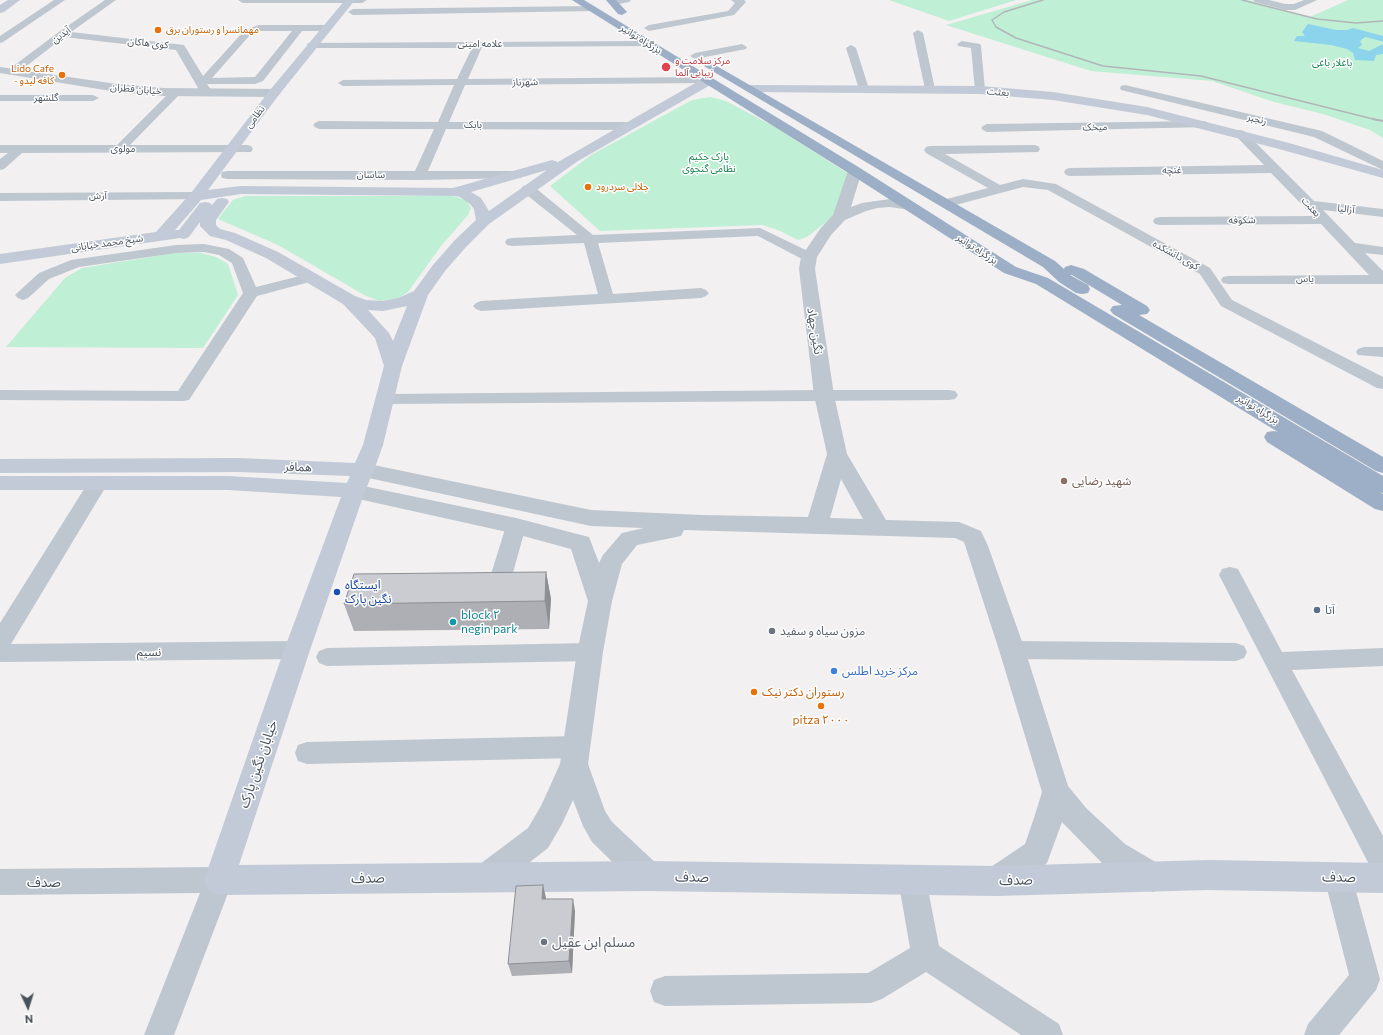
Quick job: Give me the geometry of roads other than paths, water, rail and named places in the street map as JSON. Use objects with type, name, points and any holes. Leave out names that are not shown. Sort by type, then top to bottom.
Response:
[{"type":"highway","points":[[571,0],[594,6]]},
{"type":"highway","name":"بزرگراه توانیر","points":[[577,0],[594,6],[648,44],[855,171],[1010,270],[1042,281],[1383,486]]},
{"type":"highway","name":"بزرگراه توانیر","points":[[594,6],[618,4],[662,36]]},
{"type":"highway","name":"بزرگراه توانیر","points":[[682,48],[1048,264],[1065,279],[1153,329],[1383,466]]},
{"type":"highway","points":[[1048,264],[1078,272],[1232,365],[1383,453]]},
{"type":"highway","points":[[1010,270],[1028,288],[1383,504]]},
{"type":"main road","points":[[0,2],[4,0]]},
{"type":"main road","points":[[0,10],[15,0]]},
{"type":"main road","name":"نظامی","points":[[162,235],[196,196],[274,93],[337,15],[362,0]]},
{"type":"main road","name":"نظامی","points":[[184,234],[288,93],[328,45],[351,7]]},
{"type":"main road","points":[[454,192],[572,158],[626,126],[677,100],[708,81]]},
{"type":"main road","name":"بعثت","points":[[752,89],[980,90],[1052,96],[1147,110],[1383,174]]},
{"type":"main road","points":[[274,93],[288,93]]},
{"type":"main road","points":[[677,100],[691,96],[729,94]]},
{"type":"main road","name":"خیابان نگین پارک","points":[[219,880],[297,650],[373,445],[386,399],[393,366],[420,295],[439,268],[460,244],[484,221],[572,158]]},
{"type":"main road","points":[[196,196],[215,192],[241,190],[454,192],[464,194],[476,201],[482,209],[484,221]]},
{"type":"main road","points":[[215,233],[208,226],[208,220],[226,195],[241,190]]},
{"type":"main road","name":"شیخ محمد خیابانی","points":[[0,259],[162,235],[215,233],[230,236],[272,255],[349,300]]},
{"type":"main road","points":[[349,300],[364,305],[383,306],[403,302],[420,295]]},
{"type":"main road","points":[[349,300],[383,337],[393,366]]},
{"type":"main road","points":[[98,483],[109,465]]},
{"type":"main road","name":"همافر","points":[[0,466],[238,465],[359,480]]},
{"type":"main road","name":"همافر","points":[[0,483],[359,480]]},
{"type":"main road","name":"صدف","points":[[219,880],[648,876],[996,881],[1208,875],[1383,878]]},
{"type":"street","points":[[0,40],[60,0]]},
{"type":"street","name":"آیدین","points":[[6,71],[111,0]]},
{"type":"street","points":[[243,0],[351,7],[594,6]]},
{"type":"street","points":[[649,28],[731,13],[741,2],[736,0]]},
{"type":"street","points":[[1258,0],[1285,7],[1295,7],[1312,0]]},
{"type":"street","points":[[1288,0],[1301,5]]},
{"type":"street","points":[[299,28],[255,81],[214,82],[206,79],[247,33],[253,30],[259,28],[299,28],[326,28]]},
{"type":"street","points":[[918,33],[930,89]]},
{"type":"street","name":"کوی هاکان","points":[[62,34],[180,47],[207,93]]},
{"type":"street","points":[[272,44],[285,45]]},
{"type":"street","points":[[419,176],[478,44]]},
{"type":"street","name":"علامه امینی","points":[[312,45],[648,44]]},
{"type":"street","points":[[962,44],[976,46],[980,90]]},
{"type":"street","points":[[696,56],[742,46]]},
{"type":"street","points":[[851,48],[864,89]]},
{"type":"street","points":[[259,61],[272,61]]},
{"type":"street","name":"خیابان قطران","points":[[6,71],[117,88],[207,93],[274,93]]},
{"type":"street","name":"شهرناز","points":[[343,83],[708,81]]},
{"type":"street","name":"رنجبر","points":[[1125,88],[1304,130],[1330,139],[1383,166]]},
{"type":"street","points":[[120,149],[176,92]]},
{"type":"street","name":"گلشهر","points":[[0,98],[93,98]]},
{"type":"street","name":"بابک","points":[[319,125],[626,126]]},
{"type":"street","name":"میخک","points":[[987,128],[1204,125]]},
{"type":"street","points":[[1284,146],[1304,130]]},
{"type":"street","name":"بعثت","points":[[1240,134],[1323,220],[1383,279]]},
{"type":"street","name":"مولوی","points":[[0,149],[247,149]]},
{"type":"street","points":[[0,166],[19,149]]},
{"type":"street","points":[[998,189],[930,150],[1034,149]]},
{"type":"street","name":"غنچه","points":[[1070,172],[1275,169]]},
{"type":"street","points":[[840,217],[855,171]]},
{"type":"street","name":"ساسان","points":[[227,175],[516,175]]},
{"type":"street","name":"کوی دانشکده","points":[[948,204],[1023,183],[1050,187],[1205,271],[1226,303],[1383,384]]},
{"type":"street","points":[[528,189],[590,239],[607,299]]},
{"type":"street","name":"آرش","points":[[0,197],[196,196]]},
{"type":"street","points":[[840,217],[862,207],[877,204],[890,203],[910,206]]},
{"type":"street","name":"آزالیا","points":[[1310,205],[1383,213]]},
{"type":"street","name":"نگین جهاد","points":[[837,454],[824,395],[807,269],[809,257],[825,232],[840,217]]},
{"type":"street","name":"شکوفه","points":[[1160,221],[1323,220]]},
{"type":"street","points":[[512,242],[760,232],[809,257]]},
{"type":"street","points":[[1350,247],[1383,251]]},
{"type":"street","points":[[23,295],[44,276],[76,263],[176,248],[204,248],[224,252],[238,261],[251,292]]},
{"type":"street","points":[[0,395],[183,396],[251,292],[312,277]]},
{"type":"street","name":"یاس","points":[[1228,280],[1383,279]]},
{"type":"street","points":[[481,306],[701,293]]},
{"type":"street","points":[[1364,352],[1383,352]]},
{"type":"street","points":[[386,399],[949,395]]},
{"type":"street","points":[[818,525],[837,454]]},
{"type":"street","points":[[837,454],[879,527]]},
{"type":"street","name":"همافر","points":[[359,480],[591,518],[701,524]]},
{"type":"street","name":"همافر","points":[[359,480],[516,526],[581,543],[600,601]]},
{"type":"street","points":[[0,642],[98,483]]},
{"type":"street","points":[[487,877],[538,838],[552,815],[575,755],[590,652],[600,601],[611,561],[630,539],[701,524],[818,525],[959,530],[973,537],[1012,650],[1056,792],[1076,817],[1114,854],[1154,877]]},
{"type":"street","points":[[498,587],[516,526]]},
{"type":"street","points":[[1230,575],[1383,863]]},
{"type":"street","name":"نسیم","points":[[0,653],[297,650]]},
{"type":"street","points":[[1012,650],[1236,652]]},
{"type":"street","points":[[328,656],[590,652]]},
{"type":"street","points":[[1276,661],[1383,657]]},
{"type":"street","points":[[307,753],[575,755]]},
{"type":"street","points":[[575,755],[593,816],[602,832],[648,876]]},
{"type":"street","points":[[996,881],[1036,853],[1049,818],[1056,792]]},
{"type":"street","points":[[1319,1035],[1365,979],[1338,877]]},
{"type":"street","points":[[912,879],[926,955],[1048,1035]]},
{"type":"street","name":"صدف","points":[[0,882],[219,880]]},
{"type":"street","name":"خیابان نگین پارک","points":[[159,1035],[219,880]]},
{"type":"street","points":[[665,991],[871,988],[926,955]]},
{"type":"water","points":[[1308,24],[1336,30],[1347,30],[1353,28],[1383,36],[1383,42],[1365,37],[1360,41],[1362,45],[1358,48],[1369,51],[1383,45],[1383,54],[1376,55],[1374,61],[1355,60],[1353,53],[1347,49],[1331,45],[1294,41],[1297,36],[1305,36],[1302,32]]},
{"type":"railway","points":[[1043,0],[1004,12],[992,20],[996,27],[1016,38],[1103,66],[1201,76],[1373,119]]},
{"type":"railway","points":[[1242,0],[1317,19],[1356,23],[1383,21]]},
{"type":"railway","points":[[1373,119],[1383,121]]},
{"type":"railway","points":[[1373,119],[1377,120]]},
{"type":"place","name":"مهمانسرا و رستوران برق","points":[[158,30]]},
{"type":"place","name":"مرکز سلامت و زیبایی آلما","points":[[666,67]]},
{"type":"place","name":"Lido Cafe - کافه لیدو","points":[[62,75]]},
{"type":"place","name":"جلالی سردرود","points":[[588,187]]},
{"type":"place","name":"شهید رضایی","points":[[1064,481]]},
{"type":"place","name":"ایستگاه نگین پارک","points":[[337,592]]},
{"type":"place","name":"آتا","points":[[1317,610]]},
{"type":"place","name":"block ۲ negin park","points":[[453,622]]},
{"type":"place","name":"مزون سیاه و سفید","points":[[772,631]]},
{"type":"place","name":"مرکز خرید اطلس","points":[[834,671]]},
{"type":"place","name":"رستوران دکتر نیک","points":[[754,692]]},
{"type":"place","name":"pitza ۲۰۰۰","points":[[821,706]]},
{"type":"place","name":"مسلم ابن عقیل","points":[[544,942]]},
{"type":"park label","name":"باغلار باغی","points":[[1332,63]]},
{"type":"park label","name":"پارک حکیم نظامی گنجوی","points":[[709,162]]}]
